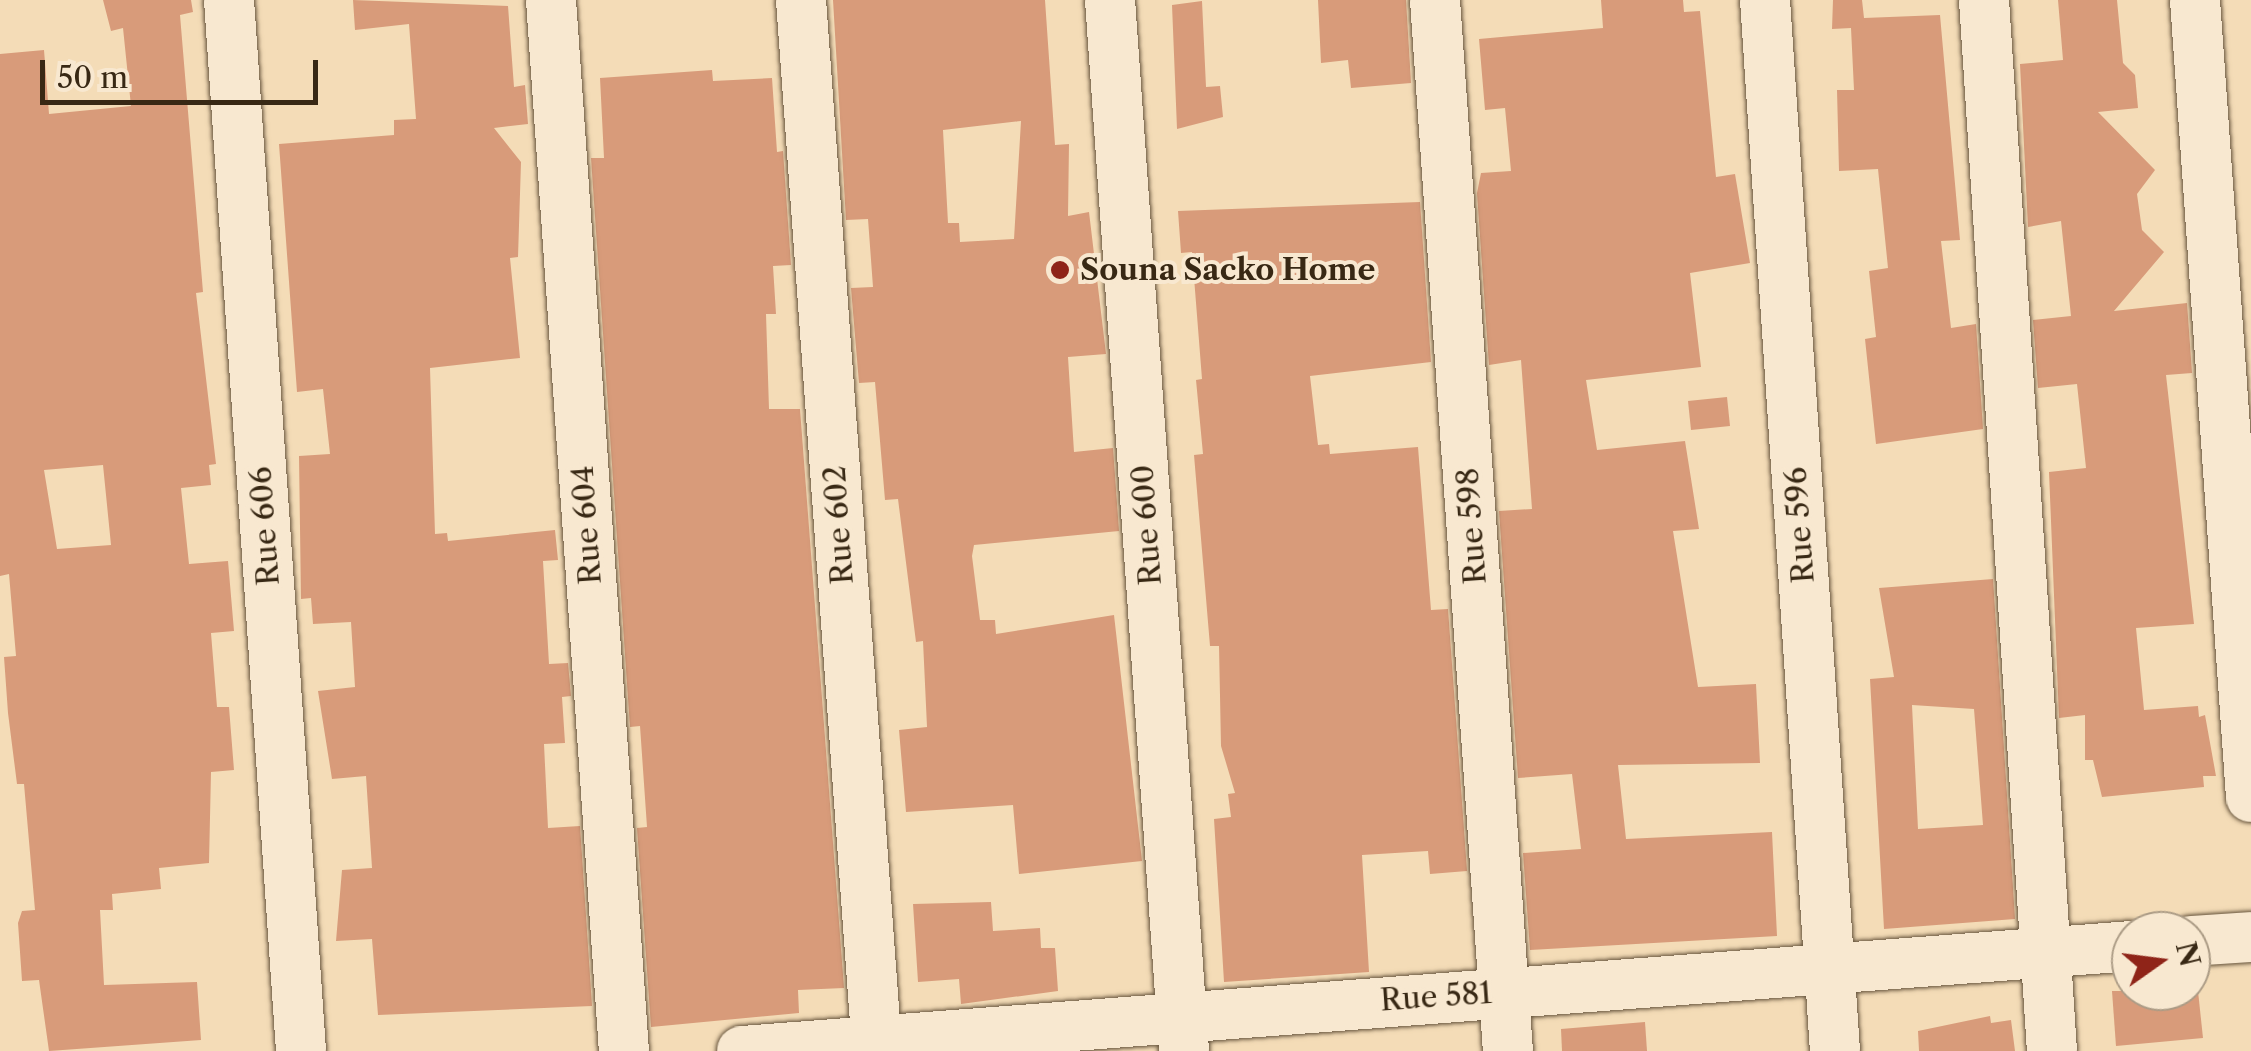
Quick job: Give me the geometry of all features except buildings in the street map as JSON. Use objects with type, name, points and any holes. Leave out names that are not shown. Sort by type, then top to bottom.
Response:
[{"type":"street","name":"Rue 606","points":[[229,0],[301,1051]]},
{"type":"street","name":"Rue 604","points":[[551,0],[624,1051]]},
{"type":"street","name":"Rue 602","points":[[801,0],[876,1045]]},
{"type":"street","name":"Rue 600","points":[[1110,0],[1182,1033]]},
{"type":"street","name":"Rue 598","points":[[1435,0],[1508,1051]]},
{"type":"street","name":"Rue 596","points":[[1765,0],[1835,1051]]},
{"type":"street","points":[[1984,0],[2052,1051]]},
{"type":"street","points":[[2195,0],[2251,797]]},
{"type":"street","points":[[2211,940],[2251,937]]},
{"type":"street","name":"Rue 581","points":[[742,1051],[1182,1033],[1504,992],[2111,947]]},
{"type":"place","name":"Souna Sacko Home","points":[[1060,270]]}]
